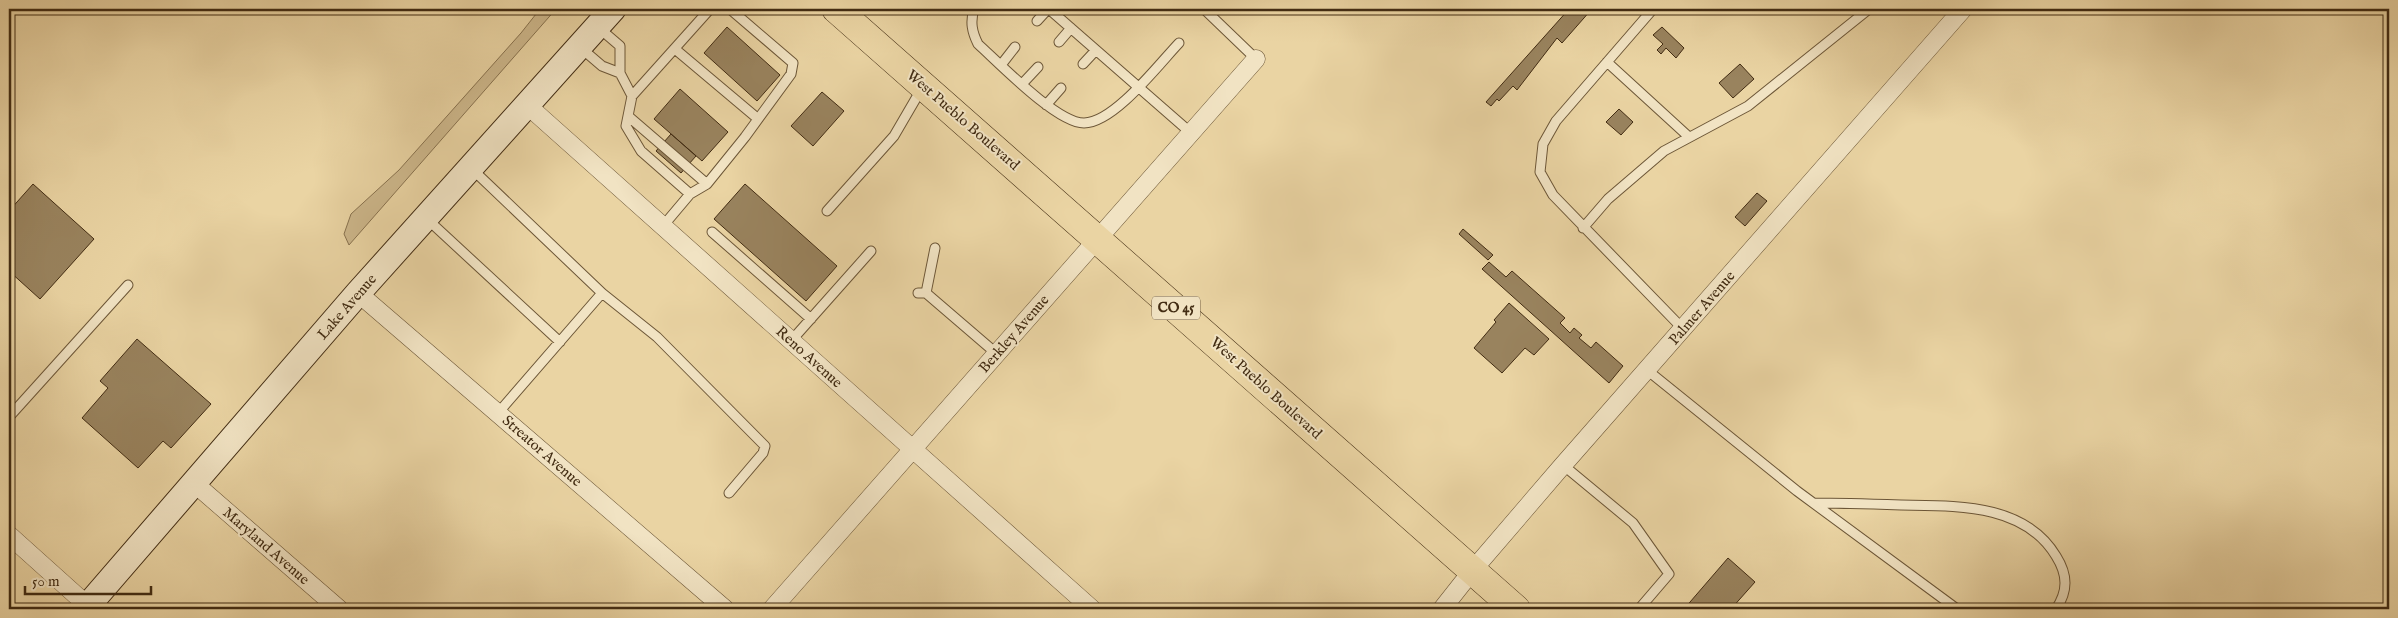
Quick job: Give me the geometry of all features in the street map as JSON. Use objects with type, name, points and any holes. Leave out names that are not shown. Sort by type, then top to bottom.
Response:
[{"type":"main road","name":"West Pueblo Boulevard","points":[[836,9],[1516,609]]},
{"type":"main road","name":"Lake Avenue","points":[[87,607],[358,294],[605,17]]},
{"type":"street","name":"Palmer Avenue","points":[[1442,609],[1563,465],[1963,9]]},
{"type":"street","name":"Berkley Avenue","points":[[772,609],[1256,59]]},
{"type":"street","name":"Reno Avenue","points":[[527,105],[1092,609]]},
{"type":"street","name":"Streator Avenue","points":[[358,294],[725,609]]},
{"type":"street","name":"Maryland Avenue","points":[[194,483],[339,609]]},
{"type":"street","points":[[9,535],[87,607]]},
{"type":"lane","points":[[690,194],[641,152],[626,126],[632,96],[710,9]]},
{"type":"lane","points":[[663,226],[690,194],[707,184],[746,137],[757,118],[790,74],[793,63],[730,9]]},
{"type":"lane","points":[[974,9],[971,18],[972,32],[978,44],[1046,105],[1071,121],[1085,123],[1099,119],[1112,111],[1138,87],[1179,43]]},
{"type":"lane","points":[[1037,21],[1049,9],[1191,133]]},
{"type":"lane","points":[[1204,9],[1256,59]]},
{"type":"lane","points":[[1653,9],[1556,121],[1543,144],[1540,172],[1553,195],[1683,329]]},
{"type":"lane","points":[[1584,228],[1608,200],[1664,150],[1748,106],[1869,9]]},
{"type":"lane","points":[[605,17],[620,46],[620,73],[632,96]]},
{"type":"lane","points":[[1059,42],[1071,28]]},
{"type":"lane","points":[[579,46],[602,66],[620,73]]},
{"type":"lane","points":[[1001,65],[1015,47]]},
{"type":"lane","points":[[675,49],[757,118]]},
{"type":"lane","points":[[1083,64],[1096,50]]},
{"type":"lane","points":[[1607,62],[1689,137]]},
{"type":"lane","points":[[1023,84],[1038,67]]},
{"type":"lane","points":[[826,211],[894,136],[924,86]]},
{"type":"lane","points":[[1046,105],[1061,88]]},
{"type":"lane","points":[[628,116],[707,184]]},
{"type":"lane","points":[[470,168],[602,293],[657,337],[765,446],[763,453],[729,493]]},
{"type":"lane","points":[[426,218],[560,342]]},
{"type":"lane","points":[[712,232],[811,319]]},
{"type":"lane","points":[[935,248],[922,293],[997,354]]},
{"type":"lane","points":[[791,341],[871,251]]},
{"type":"lane","points":[[9,417],[128,285]]},
{"type":"lane","points":[[498,413],[602,293]]},
{"type":"lane","points":[[1647,370],[1813,503],[1957,609]]},
{"type":"lane","points":[[1563,465],[1633,523],[1669,574],[1639,609]]},
{"type":"lane","points":[[1813,503],[1965,506],[2003,514],[2029,528],[2050,546],[2064,568],[2065,595],[2056,609]]},
{"type":"shaded area","points":[[540,9],[556,9],[349,245],[344,234],[351,214],[399,170],[521,33]]},
{"type":"building","points":[[1569,9],[1591,10],[1562,43],[1557,38],[1517,90],[1513,86],[1499,101],[1497,99],[1491,106],[1486,102]]},
{"type":"building","points":[[727,27],[780,75],[757,101],[704,53]]},
{"type":"building","points":[[1662,27],[1684,48],[1676,58],[1666,48],[1661,54],[1657,50],[1663,44],[1653,35]]},
{"type":"building","points":[[1740,64],[1754,79],[1733,98],[1719,83]]},
{"type":"building","points":[[680,89],[728,132],[702,161],[654,119]]},
{"type":"building","points":[[822,92],[844,111],[813,146],[791,126]]},
{"type":"building","points":[[1619,109],[1633,122],[1621,135],[1606,122]]},
{"type":"building","points":[[671,134],[696,156],[681,173],[656,151]]},
{"type":"building","points":[[33,184],[94,239],[40,299],[9,271],[9,211]]},
{"type":"building","points":[[745,184],[837,266],[806,301],[714,219]]},
{"type":"building","points":[[1757,193],[1767,201],[1745,226],[1735,217]]},
{"type":"building","points":[[1463,229],[1493,255],[1488,260],[1459,234]]},
{"type":"building","points":[[1489,262],[1506,277],[1512,271],[1565,318],[1560,323],[1570,333],[1574,328],[1582,335],[1579,338],[1591,348],[1596,342],[1623,366],[1609,383],[1482,269]]},
{"type":"building","points":[[1509,303],[1549,339],[1534,355],[1525,348],[1502,373],[1474,348]]},
{"type":"building","points":[[137,339],[211,404],[171,448],[163,441],[138,468],[82,418],[108,388],[100,381]]},
{"type":"building","points":[[1728,558],[1755,582],[1731,609],[1684,609]]}]
